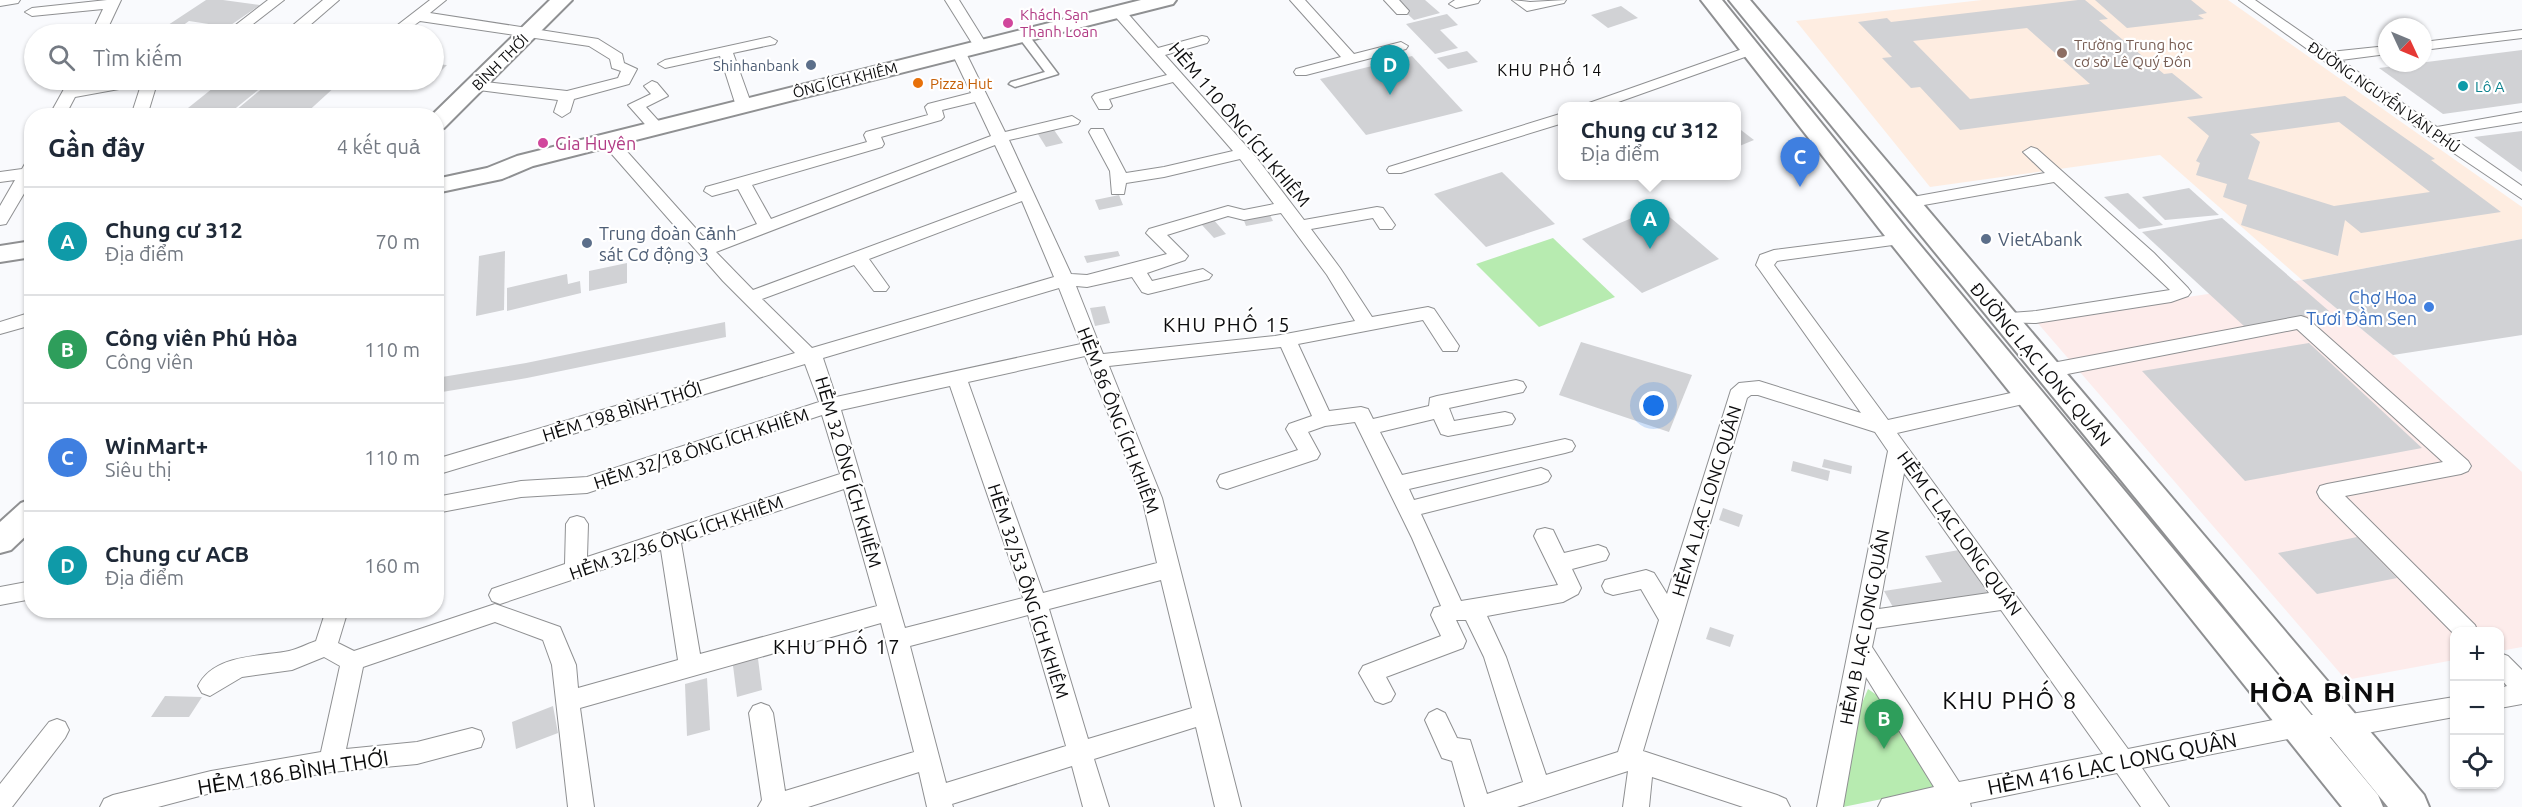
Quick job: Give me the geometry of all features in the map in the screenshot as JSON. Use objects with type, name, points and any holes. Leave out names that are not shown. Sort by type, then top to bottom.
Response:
[{"type":"main road","name":"BÌNH THỚI","points":[[444,116],[562,0]]},
{"type":"main road","name":"ÔNG ÍCH KHIÊM","points":[[444,184],[494,174],[525,161],[1166,0]]},
{"type":"main road","name":"ĐƯỜNG LẠC LONG QUÂN","points":[[1712,0],[1901,239],[2364,807]]},
{"type":"main road","name":"ĐƯỜNG LẠC LONG QUÂN","points":[[1739,0],[2411,807]]},
{"type":"main road","name":"ÔNG ÍCH KHIÊM","points":[[444,167],[497,158],[525,161]]},
{"type":"main road","points":[[0,254],[24,250]]},
{"type":"main road","points":[[0,541],[24,518]]},
{"type":"street","points":[[0,2],[13,0]]},
{"type":"street","points":[[244,24],[274,0]]},
{"type":"street","points":[[302,24],[332,0]]},
{"type":"street","points":[[406,24],[439,0]]},
{"type":"street","points":[[952,0],[980,45]]},
{"type":"street","points":[[1297,0],[1350,58]]},
{"type":"street","points":[[1391,0],[1402,11]]},
{"type":"street","points":[[1456,4],[1473,0]]},
{"type":"street","points":[[1519,0],[1527,7],[1559,0]]},
{"type":"street","name":"ĐƯỜNG NGUYỄN VĂN PHÚ","points":[[2246,0],[2522,194]]},
{"type":"street","points":[[32,12],[113,2]]},
{"type":"street","points":[[103,24],[113,2]]},
{"type":"street","name":"HẺM 110 ÔNG ÍCH KHIÊM","points":[[1118,11],[1243,153],[1334,272],[1367,325]]},
{"type":"street","points":[[417,16],[531,30],[593,42],[617,57],[617,65],[630,69],[624,81],[567,96],[476,86]]},
{"type":"street","points":[[1155,53],[1207,45],[1191,28]]},
{"type":"street","points":[[2432,45],[2522,34]]},
{"type":"street","points":[[1015,84],[1052,74],[1023,35]]},
{"type":"street","points":[[665,64],[770,41]]},
{"type":"street","points":[[1301,72],[1401,46]]},
{"type":"street","points":[[1605,102],[1751,50]]},
{"type":"street","points":[[725,51],[744,106]]},
{"type":"street","name":"HẺM 86 ÔNG ÍCH KHIÊM","points":[[958,51],[1064,280],[1152,498],[1228,807]]},
{"type":"street","points":[[2327,57],[2378,51]]},
{"type":"street","points":[[1104,106],[1100,97],[1176,77]]},
{"type":"street","points":[[652,86],[660,96],[636,105],[657,128]]},
{"type":"street","points":[[61,108],[71,90]]},
{"type":"street","points":[[141,108],[147,90]]},
{"type":"street","points":[[562,112],[567,96]]},
{"type":"street","points":[[712,191],[876,144],[872,135],[936,117],[933,107],[979,96]]},
{"type":"street","points":[[2433,132],[2522,117]]},
{"type":"street","points":[[1395,170],[1558,119]]},
{"type":"street","points":[[706,249],[999,138],[1072,121]]},
{"type":"street","points":[[1097,132],[1118,171],[1118,185],[1243,153]]},
{"type":"street","name":"HẺM 32 ÔNG ÍCH KHIÊM","points":[[608,141],[729,277],[817,364],[831,405],[897,640],[938,802]]},
{"type":"street","points":[[2003,318],[2036,317],[2171,296],[2181,292],[2148,257],[2031,152]]},
{"type":"street","points":[[0,177],[24,170]]},
{"type":"street","points":[[1907,203],[2058,176]]},
{"type":"street","points":[[0,220],[24,178]]},
{"type":"street","points":[[743,183],[767,227]]},
{"type":"street","points":[[751,297],[1026,194]]},
{"type":"street","name":"HẺM 198 BÌNH THỚI","points":[[444,465],[808,354],[1064,280],[1086,281],[1136,270],[1179,256],[1155,233],[1228,211],[1244,215],[1285,207]]},
{"type":"street","points":[[1299,226],[1377,212],[1386,225]]},
{"type":"street","name":"HẺM C LẠC LONG QUÂN","points":[[1901,239],[1774,256],[1766,259],[1766,265],[2156,807]]},
{"type":"street","points":[[858,257],[880,287]]},
{"type":"street","points":[[1136,270],[1148,288],[1203,275]]},
{"type":"street","points":[[831,405],[957,378],[1094,355],[1287,340],[1428,313],[1450,346]]},
{"type":"street","points":[[0,328],[24,320]]},
{"type":"street","points":[[2047,371],[2301,322],[2461,466],[2327,492],[2462,627]]},
{"type":"street","points":[[1287,340],[1323,419]]},
{"type":"street","name":"HẺM 32/53 ÔNG ÍCH KHIÊM","points":[[957,378],[1036,604],[1095,807]]},
{"type":"street","points":[[1505,419],[1448,429],[1437,403],[1516,387]]},
{"type":"street","name":"HẺM A LẠC LONG QUÂN","points":[[1636,807],[1635,761],[1671,620],[1738,395],[1746,388],[1759,388],[1885,428]]},
{"type":"street","points":[[1885,428],[2030,396]]},
{"type":"street","name":"HẺM 32/18 ÔNG ÍCH KHIÊM","points":[[444,502],[521,489],[587,485],[831,405]]},
{"type":"street","points":[[1368,427],[1440,411]]},
{"type":"street","points":[[1227,481],[1310,454],[1296,429],[1323,419],[1361,414],[1463,611],[1495,657],[1533,796]]},
{"type":"street","points":[[1396,484],[1565,446]]},
{"type":"street","name":"HẺM B LẠC LONG QUÂN","points":[[1830,807],[1899,447]]},
{"type":"street","points":[[1409,509],[1541,476]]},
{"type":"street","name":"HẺM 32/36 ÔNG ÍCH KHIÊM","points":[[353,661],[498,604],[576,570],[852,478]]},
{"type":"street","points":[[576,570],[577,524]]},
{"type":"street","points":[[1383,694],[1371,673],[1455,640],[1442,615],[1563,594],[1570,588],[1545,536]]},
{"type":"street","points":[[670,539],[691,667]]},
{"type":"street","points":[[1558,563],[1598,554]]},
{"type":"street","points":[[897,640],[1169,569]]},
{"type":"street","points":[[1613,586],[1646,579],[1671,620]]},
{"type":"street","points":[[0,596],[24,592]]},
{"type":"street","points":[[1866,620],[2008,600]]},
{"type":"street","points":[[498,604],[552,634],[564,665],[581,807]]},
{"type":"street","points":[[568,701],[889,612]]},
{"type":"street","points":[[325,647],[334,618]]},
{"type":"street","points":[[210,686],[237,668],[292,660],[325,647],[353,661],[331,761]]},
{"type":"street","points":[[1860,647],[1956,801]]},
{"type":"street","points":[[2504,668],[2522,686]]},
{"type":"street","points":[[2504,697],[2522,694]]},
{"type":"street","name":"HẺM 416 LẠC LONG QUÂN","points":[[1891,807],[1956,801],[2122,759],[2298,726],[2345,726],[2450,708]]},
{"type":"street","points":[[761,713],[773,806],[811,801],[927,758]]},
{"type":"street","points":[[938,802],[1079,753],[1205,714]]},
{"type":"street","points":[[1437,720],[1451,750],[1461,748],[1480,807],[1533,796],[1635,761],[1778,807]]},
{"type":"street","points":[[0,803],[57,729]]},
{"type":"street","name":"HẺM 186 BÌNH THỚI","points":[[113,807],[211,782],[331,761],[417,753],[472,739]]},
{"type":"shaded area","points":[[1982,0],[2228,0],[2522,207],[2522,239],[2302,280],[2160,155],[1930,187],[1796,21]]},
{"type":"shaded area","points":[[2302,280],[2393,355],[2522,472],[2522,647],[2504,650],[2504,627],[2450,627],[2450,661],[2346,680],[2035,320]]},
{"type":"green space","points":[[1553,238],[1615,297],[1539,327],[1476,264]]},
{"type":"green space","points":[[1868,689],[1881,698],[1936,788],[1843,807],[1860,708]]},
{"type":"building","points":[[206,0],[260,5],[232,24],[189,21],[185,24],[170,24]]},
{"type":"building","points":[[1392,0],[1425,0],[1440,13],[1414,20]]},
{"type":"building","points":[[2085,0],[2108,19],[2099,20],[2164,74],[2172,73],[2203,98],[1960,130],[1920,87],[1911,88],[1882,58],[1892,57],[1858,22],[1887,18],[1891,22]],"holes":[[[2027,28],[2090,84],[1970,99],[1913,41]]]},
{"type":"building","points":[[2095,0],[2191,0],[2207,13],[2198,15],[2204,19],[2127,28]]},
{"type":"building","points":[[1621,6],[1638,18],[1608,28],[1591,15]]},
{"type":"building","points":[[1447,14],[1458,25],[1440,30],[1458,48],[1435,54],[1406,24]]},
{"type":"building","name":"Lô A","points":[[2522,50],[2522,103],[2443,114],[2385,72],[2432,72],[2432,61]]},
{"type":"building","points":[[1467,51],[1478,62],[1448,69],[1437,58]]},
{"type":"building","points":[[1412,56],[1463,111],[1366,135],[1320,79]]},
{"type":"building","points":[[210,90],[258,90],[236,108],[188,108]]},
{"type":"building","points":[[260,90],[331,90],[312,108],[239,108]]},
{"type":"building","points":[[2345,96],[2435,159],[2431,160],[2501,212],[2361,233],[2345,220],[2338,256],[2241,225],[2247,205],[2223,197],[2227,184],[2196,175],[2200,163],[2196,161],[2209,136],[2187,117]],"holes":[[[2339,122],[2430,192],[2334,206],[2248,179],[2260,142],[2250,134]]]},
{"type":"building","points":[[1052,127],[1063,143],[1046,147],[1036,131]]},
{"type":"building","points":[[1741,130],[1754,140],[1741,145]]},
{"type":"building","points":[[2522,131],[2522,172],[2474,137]]},
{"type":"building","points":[[1502,172],[1555,224],[1486,247],[1434,194]]},
{"type":"building","points":[[2189,188],[2219,215],[2165,220],[2142,197]]},
{"type":"building","points":[[2128,193],[2163,225],[2139,229],[2104,197]]},
{"type":"building","points":[[1119,195],[1123,205],[1099,210],[1095,200]]},
{"type":"building","points":[[1658,207],[1719,259],[1642,293],[1582,239]]},
{"type":"building","points":[[1269,213],[1273,221],[1246,226],[1243,218]]},
{"type":"building","points":[[2222,218],[2329,311],[2245,327],[2142,232]]},
{"type":"building","points":[[1213,219],[1226,234],[1214,238],[1201,224]]},
{"type":"building","name":"Chợ Hoa Tươi Đầm Sen","points":[[2522,239],[2522,335],[2393,355],[2302,280]]},
{"type":"building","points":[[505,251],[504,310],[476,316],[479,256]]},
{"type":"building","points":[[1118,251],[1120,256],[1087,263],[1084,256]]},
{"type":"building","points":[[627,263],[627,283],[589,291],[589,271]]},
{"type":"building","points":[[567,274],[568,284],[580,281],[581,293],[507,311],[507,288]]},
{"type":"building","points":[[1105,306],[1110,323],[1095,326],[1090,308]]},
{"type":"building","points":[[725,322],[726,337],[527,378],[444,392],[444,377],[526,363]]},
{"type":"building","points":[[1581,342],[1692,375],[1669,432],[1559,395]]},
{"type":"building","points":[[2309,343],[2422,448],[2245,481],[2142,371]]},
{"type":"building","points":[[1824,459],[1852,466],[1851,474],[1822,467]]},
{"type":"building","points":[[1793,461],[1830,471],[1828,481],[1791,471]]},
{"type":"building","points":[[1723,508],[1743,515],[1739,527],[1719,520]]},
{"type":"building","points":[[2357,537],[2397,578],[2317,594],[2278,553]]},
{"type":"building","points":[[1959,550],[1988,594],[1894,609],[1884,591],[1942,582],[1925,556]]},
{"type":"building","points":[[1710,627],[1734,635],[1730,647],[1706,639]]},
{"type":"building","points":[[757,651],[762,690],[737,697],[732,658]]},
{"type":"building","points":[[707,678],[710,730],[687,736],[685,684]]},
{"type":"building","points":[[165,696],[202,697],[189,717],[151,717]]},
{"type":"building","points":[[553,706],[558,733],[516,749],[512,722]]},
{"type":"place","name":"Khách Sạn Thanh Loan","points":[[1008,23]]},
{"type":"place","name":"Trường Trung học cơ sở Lê Quý Đôn","points":[[2062,53]]},
{"type":"place","name":"Shinhanbank","points":[[811,65]]},
{"type":"place","name":"Pizza Hut","points":[[918,83]]},
{"type":"place","name":"Lô A","points":[[2463,86]]},
{"type":"place","name":"Chung cư ACB","points":[[1390,95]]},
{"type":"place","name":"Gia Huyên","points":[[543,143]]},
{"type":"place","name":"WinMart+","points":[[1800,187]]},
{"type":"place","name":"VietAbank","points":[[1986,239]]},
{"type":"place","name":"Trung đoàn Cảnh sát Cơ động 3","points":[[587,243]]},
{"type":"place","name":"Chung cư 312","points":[[1650,249]]},
{"type":"place","name":"Chợ Hoa Tươi Đầm Sen","points":[[2429,307]]},
{"type":"place","name":"Công viên Phú Hòa","points":[[1884,749]]},
{"type":"district","name":"KHU PHỐ 14","points":[[1550,70]]},
{"type":"district","name":"KHU PHỐ 15","points":[[1227,324]]},
{"type":"district","name":"KHU PHỐ 17","points":[[837,646]]},
{"type":"district","name":"HÒA BÌNH","points":[[2323,691]]},
{"type":"district","name":"KHU PHỐ 8","points":[[2010,700]]}]
